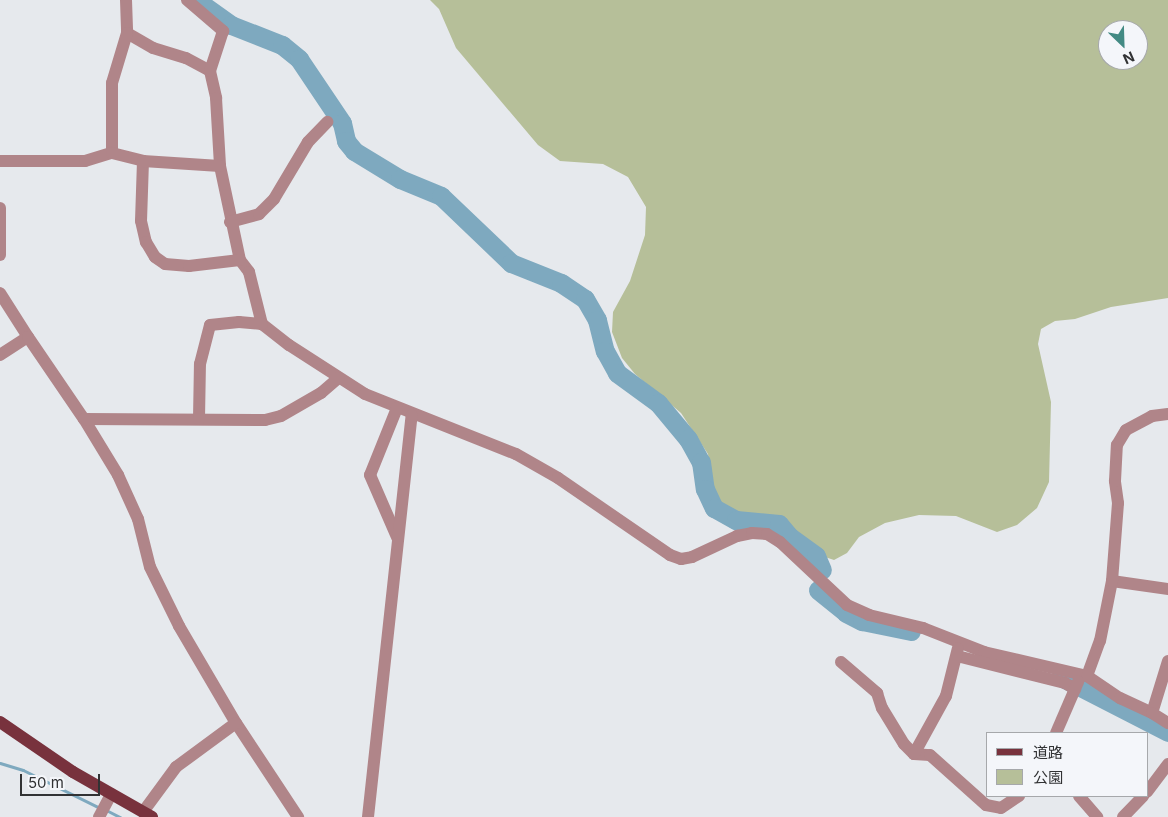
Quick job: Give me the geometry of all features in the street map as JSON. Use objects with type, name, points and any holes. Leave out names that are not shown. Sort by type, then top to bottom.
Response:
[{"type":"main road","points":[[0,722],[105,806],[148,814]]},
{"type":"street","points":[[112,152],[112,83],[127,33],[126,0]]},
{"type":"street","points":[[187,0],[223,31],[210,71],[216,98],[220,166],[230,222],[240,260],[249,272],[262,324]]},
{"type":"street","points":[[127,33],[153,48],[186,58],[210,71]]},
{"type":"street","points":[[230,222],[259,214],[274,199],[308,142],[327,122]]},
{"type":"street","points":[[0,161],[84,160],[112,152],[143,161],[220,166]]},
{"type":"street","points":[[143,161],[141,221],[146,242],[155,257],[165,264],[189,266],[240,260]]},
{"type":"street","points":[[0,208],[0,255]]},
{"type":"street","points":[[0,293],[84,419],[118,476],[138,520],[150,567],[167,601],[236,723],[298,817]]},
{"type":"street","points":[[199,419],[200,364],[210,326],[239,322],[262,324],[338,378],[396,408],[516,454],[558,478],[670,555],[681,559],[692,557],[737,536],[752,533],[767,534],[780,542],[847,605],[869,615],[923,628],[958,647],[1065,683],[1075,689]]},
{"type":"street","points":[[0,355],[28,337]]},
{"type":"street","points":[[84,419],[265,420],[281,416],[321,393],[338,378]]},
{"type":"street","points":[[396,408],[370,475],[398,540]]},
{"type":"street","points":[[1056,732],[1075,689],[1100,640],[1112,580],[1118,502],[1115,481],[1117,445],[1126,430],[1152,416],[1168,414]]},
{"type":"street","points":[[368,817],[412,415]]},
{"type":"street","points":[[1112,580],[1168,589]]},
{"type":"street","points":[[958,647],[1082,675],[1120,698],[1168,723]]},
{"type":"street","points":[[914,754],[946,696],[958,647]]},
{"type":"street","points":[[1152,713],[1168,661]]},
{"type":"street","points":[[841,662],[877,693],[882,708],[904,744],[914,754],[930,755],[985,811],[1001,808],[1018,797]]},
{"type":"street","points":[[148,814],[176,767],[236,723]]},
{"type":"street","points":[[1148,791],[1168,764]]},
{"type":"street","points":[[1080,797],[1097,817]]},
{"type":"street","points":[[1123,817],[1142,797]]},
{"type":"green space","points":[[430,0],[1168,0],[1168,298],[1111,307],[1075,319],[1055,321],[1041,329],[1038,344],[1051,402],[1049,482],[1037,508],[1017,525],[997,532],[956,516],[919,515],[885,523],[859,537],[847,553],[834,560],[822,556],[784,520],[738,512],[720,505],[712,487],[708,454],[681,413],[635,374],[622,358],[612,332],[613,312],[630,281],[645,235],[646,207],[628,177],[603,164],[560,161],[538,145],[456,48],[439,9]]},
{"type":"waterway","points":[[196,0],[231,25],[282,45],[299,59],[342,123],[346,141],[354,151],[400,179],[441,196],[511,263],[561,283],[585,299],[597,320],[605,351],[617,373],[658,403],[688,439],[701,462],[705,489],[714,508],[736,520],[779,524],[790,537],[816,556],[822,570]]},
{"type":"waterway","points":[[818,590],[846,613],[862,621],[911,631]]},
{"type":"waterway","points":[[1061,677],[1168,732]]},
{"type":"waterway","points":[[0,763],[23,770],[100,808]]},
{"type":"waterway","points":[[106,810],[120,817]]}]
